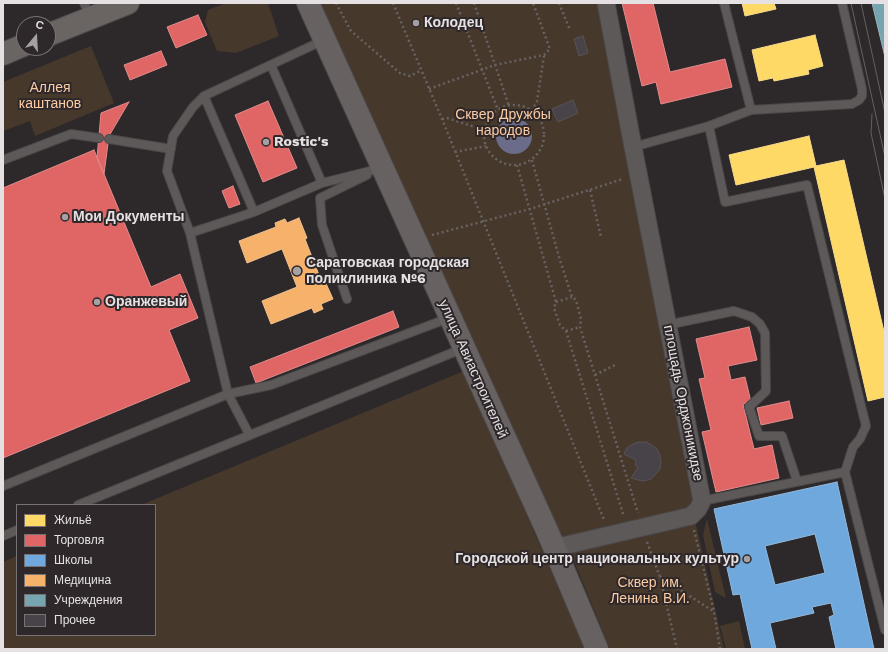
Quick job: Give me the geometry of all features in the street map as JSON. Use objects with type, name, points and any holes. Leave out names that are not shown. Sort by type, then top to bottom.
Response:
[{"type":"main road","points":[[56,30],[87,10],[128,3]]},
{"type":"main road","name":"улица Авиастроителей","points":[[308,3],[554,548],[597,649]]},
{"type":"main road","points":[[3,54],[16,48]]},
{"type":"street","name":"площадь Орджоникидзе","points":[[606,3],[702,500]]},
{"type":"street","points":[[554,548],[609,536],[636,521],[691,516],[698,509],[702,500]]},
{"type":"lane","points":[[724,3],[751,110]]},
{"type":"lane","points":[[633,147],[709,126],[751,110],[852,104],[862,96],[862,89],[842,3]]},
{"type":"lane","points":[[249,434],[228,394],[190,233],[167,171],[173,136],[193,107],[204,96],[324,40]]},
{"type":"lane","points":[[271,64],[322,183]]},
{"type":"lane","points":[[204,96],[254,212]]},
{"type":"lane","points":[[709,126],[725,202],[807,185],[866,426],[860,439],[853,447],[845,472],[885,630]]},
{"type":"lane","points":[[3,160],[71,134],[99,138]]},
{"type":"lane","points":[[108,139],[171,149]]},
{"type":"lane","points":[[190,233],[254,212],[322,183],[382,168]]},
{"type":"lane","points":[[347,299],[322,225],[320,198],[382,168]]},
{"type":"lane","points":[[667,325],[734,311],[752,317],[760,324],[765,333],[766,391],[750,407],[759,436],[782,436],[797,481]]},
{"type":"lane","points":[[3,486],[228,394],[271,385],[450,318]]},
{"type":"lane","points":[[80,504],[249,434],[464,348]]},
{"type":"lane","name":"площадь Орджоникидзе","points":[[702,500],[845,472]]},
{"type":"lane","points":[[3,536],[16,530]]},
{"type":"path","points":[[336,3],[351,31],[400,73],[410,76],[420,71]]},
{"type":"path","points":[[393,3],[420,71],[442,119],[609,536]]},
{"type":"path","points":[[456,3],[498,110]]},
{"type":"path","points":[[474,3],[509,106]]},
{"type":"path","points":[[532,111],[537,101],[544,55],[550,48],[533,3]]},
{"type":"path","points":[[559,3],[570,30]]},
{"type":"path","points":[[428,89],[495,65],[544,55]]},
{"type":"path","points":[[509,106],[519,106],[532,111],[537,115],[542,124],[544,134],[543,144],[539,153],[525,164],[509,165],[501,163],[489,153],[486,146],[484,130],[491,115],[498,110],[509,106]]},
{"type":"path","points":[[442,119],[447,118],[484,130]]},
{"type":"path","points":[[455,152],[486,146]]},
{"type":"path","points":[[532,160],[559,257],[572,297],[576,300],[581,319],[580,327],[636,521],[660,577],[677,649]]},
{"type":"path","points":[[517,165],[556,302],[554,308],[560,325],[566,331],[624,517],[636,521]]},
{"type":"path","points":[[431,236],[530,210],[627,178]]},
{"type":"path","points":[[590,190],[602,237]]},
{"type":"path","points":[[556,302],[572,297]]},
{"type":"path","points":[[566,331],[580,327]]},
{"type":"path","points":[[594,375],[615,365]]},
{"type":"path","points":[[691,516],[714,611],[720,649]]},
{"type":"path","points":[[660,577],[714,611]]},
{"type":"green space","points":[[226,3],[268,3],[279,36],[236,53],[217,51],[205,22],[208,10]]},
{"type":"green space","name":"Сквер Дружбы народов","points":[[318,3],[602,3],[694,498],[691,508],[575,539],[562,537],[555,531]]},
{"type":"green space","name":"Аллея каштанов","points":[[91,46],[114,103],[35,136],[30,121],[3,131],[3,82]]},
{"type":"green space","points":[[464,371],[585,649],[3,649],[3,562],[16,556],[16,636],[156,636],[156,504],[143,504]]},
{"type":"green space","points":[[707,519],[726,598],[715,592],[703,535]]},
{"type":"green space","name":"Сквер им. Ленина В.И.","points":[[695,520],[724,649],[610,649],[570,551]]},
{"type":"green space","points":[[739,621],[745,649],[726,649],[720,626]]},
{"type":"water","points":[[514,118],[527,123],[532,136],[527,149],[514,154],[501,149],[496,136],[501,123]]},
{"type":"building: Жильё","points":[[742,3],[774,3],[776,9],[745,16]]},
{"type":"building: Жильё","points":[[815,35],[823,66],[808,70],[809,74],[774,81],[773,78],[759,81],[752,50]]},
{"type":"building: Жильё","points":[[809,136],[816,166],[844,160],[885,336],[885,397],[868,401],[814,167],[736,185],[729,155]]},
{"type":"building: Торговля","points":[[622,3],[653,3],[670,72],[725,59],[732,87],[661,104],[656,82],[642,86]]},
{"type":"building: Торговля","points":[[198,15],[207,35],[176,48],[167,27]]},
{"type":"building: Торговля","points":[[161,51],[167,65],[130,80],[124,65]]},
{"type":"building: Торговля","name":"Rostic's","points":[[268,101],[297,168],[263,182],[235,115]]},
{"type":"building: Торговля","points":[[129,102],[109,136],[104,174],[97,158],[101,113]]},
{"type":"building: Торговля","name":"Оранжевый","points":[[94,150],[151,287],[180,274],[198,318],[169,330],[190,381],[3,458],[3,188]]},
{"type":"building: Торговля","points":[[233,186],[240,204],[229,208],[222,191]]},
{"type":"building: Торговля","points":[[393,311],[399,327],[256,383],[250,367]]},
{"type":"building: Торговля","points":[[749,327],[757,360],[728,366],[731,380],[745,377],[751,402],[743,404],[754,449],[772,445],[779,478],[716,492],[702,432],[711,430],[699,379],[705,378],[696,339]]},
{"type":"building: Торговля","points":[[789,401],[793,418],[761,425],[757,408]]},
{"type":"building: Школы","name":"Городской центр национальных культур","points":[[837,482],[874,649],[836,649],[829,617],[834,615],[831,603],[812,607],[814,613],[770,623],[776,649],[752,649],[740,594],[733,595],[714,509]],"holes":[[[815,534],[825,573],[775,585],[765,546]]]},
{"type":"building: Медицина","points":[[299,218],[307,238],[305,239],[321,280],[324,279],[333,299],[321,304],[323,309],[314,313],[312,308],[271,324],[262,301],[297,287],[282,249],[247,263],[239,241],[276,227],[275,223],[285,219],[287,223]]},
{"type":"building: Учреждения","points":[[872,3],[885,3],[885,57]]},
{"type":"building: Прочее","points":[[583,36],[588,53],[579,56],[574,39]]},
{"type":"building: Прочее","points":[[573,100],[578,113],[558,122],[552,109]]},
{"type":"building: Прочее","points":[[639,442],[646,442],[657,449],[661,462],[660,469],[656,474],[651,479],[644,481],[631,478],[638,467],[635,465],[636,460],[624,454],[627,448]]},
{"type":"tram line","points":[[851,3],[885,157]]},
{"type":"tram line","points":[[861,3],[885,113]]},
{"type":"tram line","points":[[872,114],[871,133],[885,199]]},
{"type":"place","name":"Колодец","points":[[416,23]]},
{"type":"place","name":"Rostic's","points":[[266,142]]},
{"type":"place","name":"Мои Документы","points":[[65,217]]},
{"type":"place","name":"Саратовская городская поликлиника №6","points":[[297,271]]},
{"type":"place","name":"Оранжевый","points":[[97,302]]},
{"type":"place","name":"Городской центр национальных культур","points":[[747,559]]}]
